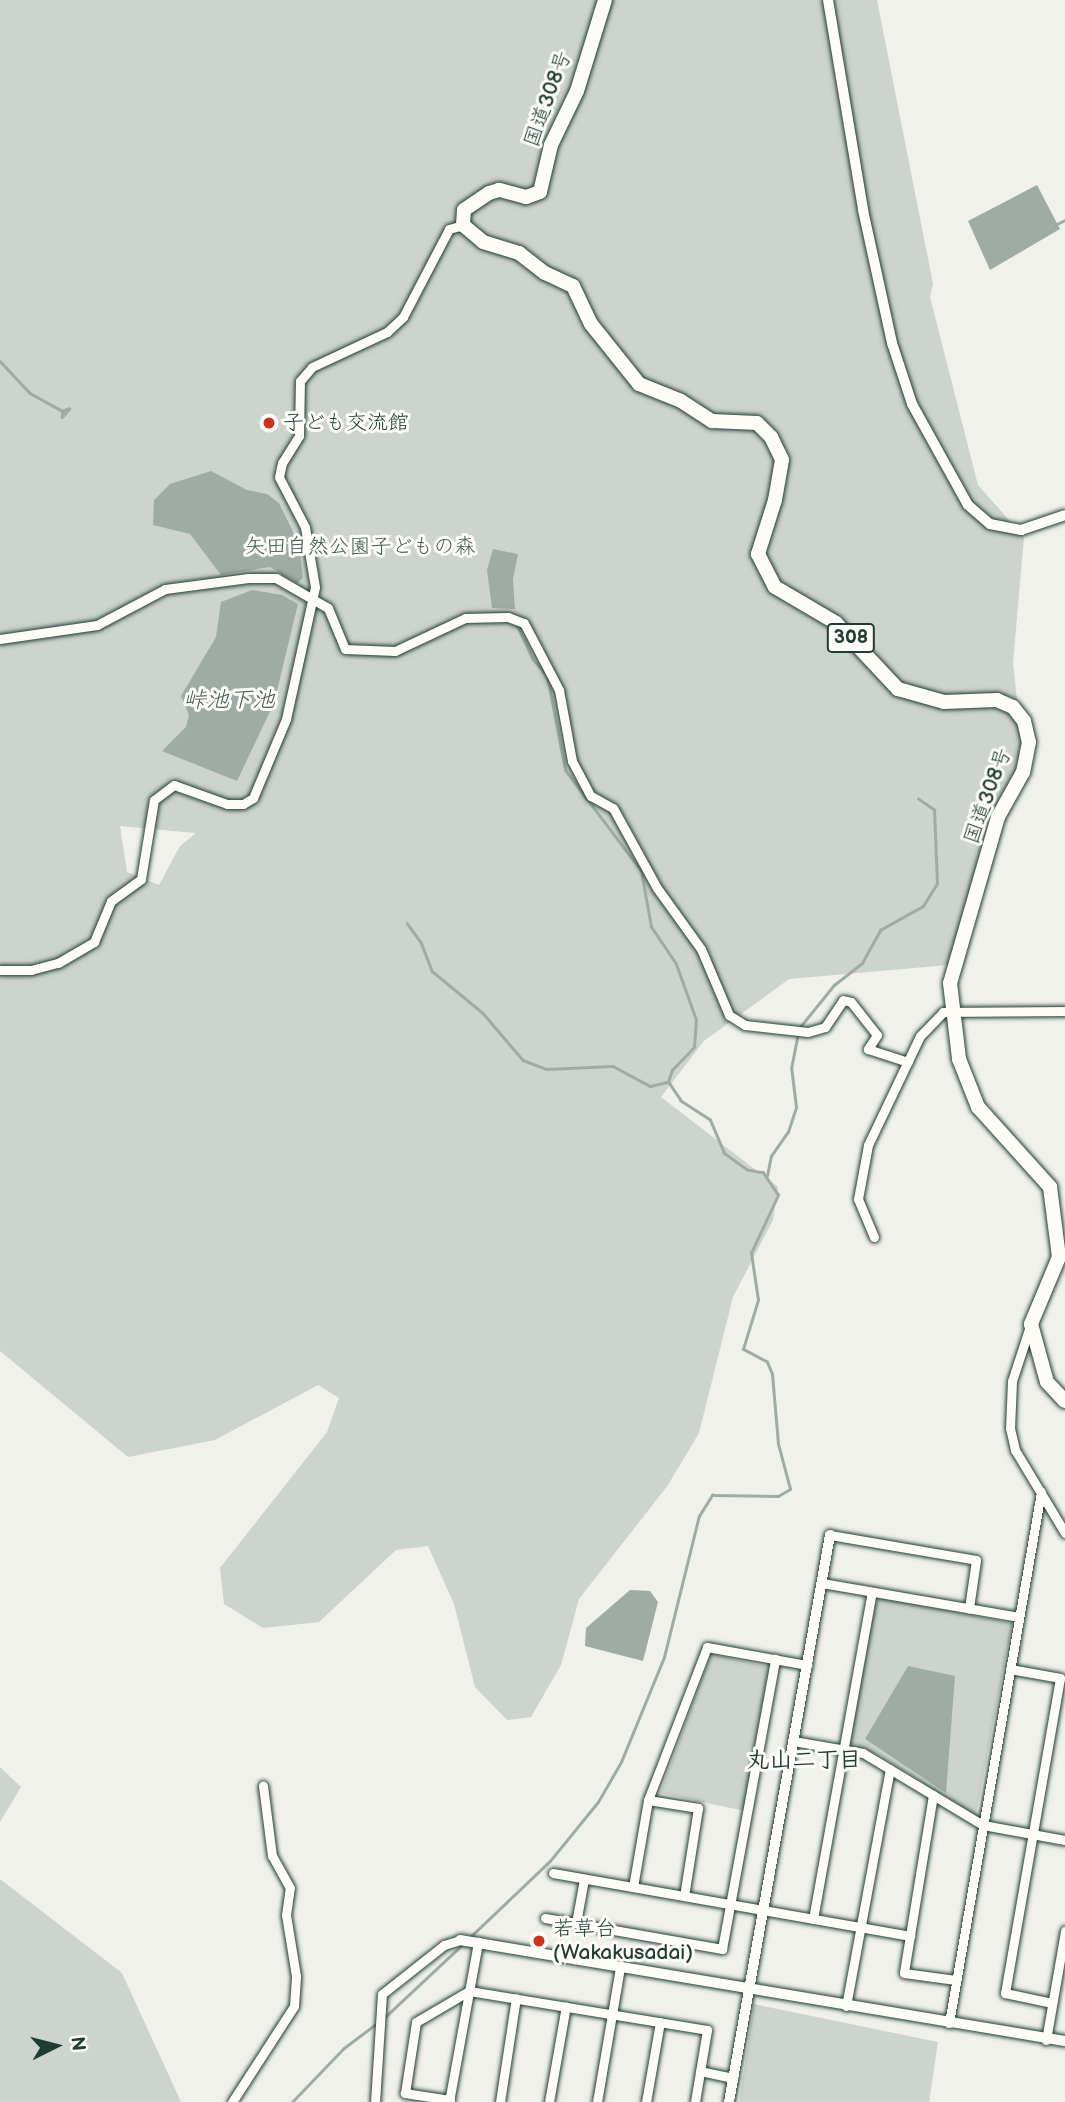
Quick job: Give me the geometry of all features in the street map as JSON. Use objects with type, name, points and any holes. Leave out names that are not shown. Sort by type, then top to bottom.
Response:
[{"type":"highway","name":"国道308号","points":[[605,0],[577,91],[551,145],[540,192],[526,197],[499,190],[489,193],[464,210],[463,225],[483,242],[519,253],[545,274],[573,286],[591,324],[629,375],[644,388],[681,401],[712,421],[752,421],[771,437],[782,460],[775,500],[758,554],[775,587],[827,616],[898,689],[944,702],[997,700],[1021,716],[1029,734],[1023,772],[999,817],[966,935],[953,966],[953,1012],[958,1059],[978,1107],[994,1129],[1038,1170],[1050,1187],[1055,1208],[1057,1267],[1031,1324]]},
{"type":"highway","points":[[1031,1324],[1046,1382],[1065,1401]]},
{"type":"street","points":[[828,0],[858,187],[892,343],[912,404],[968,505],[990,524],[1021,530],[1065,515]]},
{"type":"street","points":[[0,970],[31,970],[58,963],[94,942],[111,901],[141,879],[154,800],[174,785],[227,804],[243,804],[253,798],[286,719],[312,599],[314,561],[306,527],[279,477],[282,463],[299,436],[300,381],[312,367],[387,332],[403,317],[449,229],[463,225]]},
{"type":"street","points":[[0,639],[97,625],[165,589],[248,578],[276,578],[328,608],[345,649],[395,651],[465,618],[508,617],[524,624],[559,690],[572,761],[591,796],[613,808],[657,888],[701,949],[729,1015],[745,1025],[808,1032],[825,1027],[843,1000],[851,1002],[877,1035],[869,1049],[908,1062]]},
{"type":"street","points":[[874,1237],[858,1199],[868,1145],[920,1036],[943,1013],[1065,1011]]},
{"type":"street","points":[[1031,1324],[1012,1381],[1010,1428],[1015,1450],[1065,1533]]},
{"type":"street","points":[[949,2023],[1041,1492]]},
{"type":"street","points":[[729,2102],[830,1535],[976,1560],[969,1608]]},
{"type":"street","points":[[822,1584],[1019,1617]]},
{"type":"street","points":[[813,1919],[872,1592]]},
{"type":"street","points":[[633,1887],[648,1800],[707,1647],[807,1665]]},
{"type":"street","points":[[545,1918],[722,1950],[775,1659]]},
{"type":"street","points":[[1010,1670],[1060,1678],[1005,1993],[1052,2003]]},
{"type":"street","points":[[793,1741],[863,1753],[983,1825],[1065,1840]]},
{"type":"street","points":[[846,2006],[890,1769]]},
{"type":"street","points":[[232,2102],[294,2006],[296,1976],[286,1915],[290,1888],[272,1856],[263,1786]]},
{"type":"street","points":[[933,1795],[904,1973],[956,1980]]},
{"type":"street","points":[[648,1800],[698,1808],[684,1896]]},
{"type":"street","points":[[552,1873],[910,1936]]},
{"type":"street","points":[[576,1923],[584,1879]]},
{"type":"street","points":[[1046,2040],[1065,1931]]},
{"type":"street","points":[[375,2102],[382,1994],[444,1945],[460,1940],[1046,2040],[1065,2041]]},
{"type":"street","points":[[478,1942],[469,1990],[450,2101],[405,2093],[416,2021],[469,1990],[707,2030],[695,2102]]},
{"type":"street","points":[[597,2102],[621,1967]]},
{"type":"street","points":[[500,2102],[516,1998]]},
{"type":"street","points":[[549,2102],[566,2006]]},
{"type":"street","points":[[646,2102],[660,2022]]},
{"type":"street","points":[[700,2071],[733,2078]]},
{"type":"green space","name":"矢田自然公園子どもの森","points":[[0,0],[877,0],[933,284],[930,297],[978,485],[1024,537],[1013,663],[1022,746],[990,867],[948,965],[789,979],[704,1041],[661,1097],[778,1187],[773,1220],[733,1297],[699,1433],[668,1485],[579,1599],[561,1665],[531,1717],[507,1720],[475,1687],[454,1604],[428,1546],[396,1550],[319,1622],[263,1628],[224,1604],[220,1568],[327,1432],[339,1398],[318,1385],[215,1440],[128,1457],[0,1351]],"holes":[[[120,826],[195,833],[180,846],[159,885],[127,872]]]},
{"type":"green space","points":[[882,1598],[1012,1623],[976,1816],[879,1755],[850,1744],[875,1604]]},
{"type":"green space","points":[[711,1654],[771,1667],[745,1811],[660,1793]]},
{"type":"green space","points":[[0,1767],[21,1787],[0,1822]]},
{"type":"green space","points":[[0,1879],[122,1973],[181,2102],[0,2102]]},
{"type":"green space","points":[[754,2004],[938,2042],[929,2102],[739,2102]]},
{"type":"water","points":[[1037,185],[1060,229],[990,270],[968,221]]},
{"type":"water","points":[[211,471],[247,490],[267,494],[279,503],[299,544],[303,578],[297,583],[270,567],[221,575],[190,534],[153,525],[154,500],[170,484]]},
{"type":"water","points":[[493,549],[518,554],[513,579],[515,609],[492,608],[487,570]]},
{"type":"water","name":"峠池下池","points":[[252,590],[282,595],[298,604],[274,703],[237,781],[162,751],[186,727],[189,715],[181,696],[216,637],[221,602]]},
{"type":"water","points":[[630,1590],[650,1591],[658,1602],[643,1661],[585,1646],[586,1628]]},
{"type":"water","points":[[908,1666],[955,1676],[946,1793],[865,1739]]},
{"type":"waterway","points":[[1055,225],[1065,220]]},
{"type":"waterway","points":[[0,361],[30,393],[63,411],[62,417],[69,409],[63,411]]},
{"type":"waterway","points":[[468,1939],[550,1861],[598,1802],[621,1762],[664,1657],[699,1516],[712,1495],[778,1496],[790,1489],[778,1444],[772,1374],[767,1362],[743,1349],[758,1300],[751,1253],[778,1195],[763,1173],[747,1170],[724,1153],[710,1120],[681,1101],[668,1082],[672,1070],[694,1047],[696,1020],[676,964],[651,927],[641,871],[565,770],[547,676],[533,660],[516,624]]},
{"type":"waterway","points":[[800,1027],[834,985],[862,963],[880,930],[923,906],[937,884],[934,810],[918,799]]},
{"type":"waterway","points":[[407,923],[421,942],[432,971],[483,1013],[523,1060],[546,1069],[613,1066],[650,1086],[667,1082]]},
{"type":"waterway","points":[[767,1176],[771,1156],[788,1132],[796,1107],[791,1069],[797,1038]]},
{"type":"waterway","points":[[384,2018],[464,1943]]},
{"type":"waterway","points":[[292,2102],[344,2048],[376,2024]]},
{"type":"place","name":"子ども交流館","points":[[269,423]]},
{"type":"place","name":"若草台 (Wakakusadai)","points":[[539,1941]]},
{"type":"district","name":"丸山二丁目","points":[[804,1760]]}]
